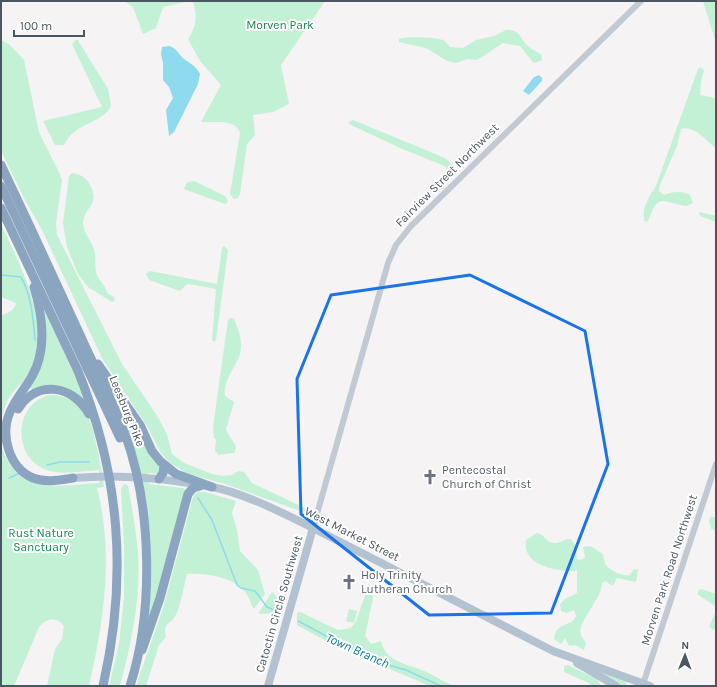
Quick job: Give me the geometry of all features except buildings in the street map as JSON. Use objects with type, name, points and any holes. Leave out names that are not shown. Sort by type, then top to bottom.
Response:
[{"type":"highway","name":"Leesburg Pike","points":[[1,165],[114,407],[133,459],[142,500],[146,551],[144,603],[134,672],[130,686]]},
{"type":"highway","points":[[1,186],[123,446],[133,459]]},
{"type":"highway","points":[[1,208],[78,371],[98,430],[113,500],[118,564],[116,616],[103,686]]},
{"type":"highway","points":[[1,208],[11,237],[32,282],[41,316],[42,342],[37,366],[29,384],[12,408],[7,421],[7,445],[14,460],[20,468],[32,477],[48,480],[73,478]]},
{"type":"highway","points":[[89,355],[101,367],[140,425],[152,451],[164,466],[176,474],[212,487]]},
{"type":"highway","points":[[73,478],[52,478],[36,474],[18,456],[12,440],[12,429],[18,408],[23,402],[38,391],[53,389],[62,391],[81,401],[98,430]]},
{"type":"highway","points":[[159,479],[163,474],[164,466]]},
{"type":"highway","points":[[134,672],[160,598],[188,494],[193,488],[200,486]]},
{"type":"main road","name":"West Market Street","points":[[73,478],[93,476],[159,479],[212,487],[270,507],[570,658],[633,683],[646,685]]},
{"type":"main road","name":"Catoctin Circle Southwest","points":[[268,686],[313,528]]},
{"type":"main road","points":[[570,658],[588,671],[616,686]]},
{"type":"street","name":"Fairview Street Northwest","points":[[313,528],[388,263],[399,240],[410,226],[641,1]]},
{"type":"street","name":"Morven Park Road Northwest","points":[[646,685],[716,464]]},
{"type":"highlighted area","points":[[470,275],[585,331],[608,464],[551,613],[429,615],[301,514],[297,379],[331,295]]},
{"type":"green space","points":[[124,1],[190,1],[163,7],[156,28],[143,34],[133,7]]},
{"type":"green space","name":"Morven Park","points":[[193,1],[325,1],[281,65],[289,104],[273,112],[253,115],[255,135],[247,144],[240,194],[238,198],[234,199],[230,194],[240,133],[238,128],[229,123],[201,122],[221,85],[200,61],[188,39],[195,25]]},
{"type":"green space","points":[[703,1],[716,1],[716,43]]},
{"type":"green space","points":[[506,30],[513,30],[518,33],[528,46],[541,54],[542,60],[535,63],[520,46],[503,43],[477,60],[467,59],[457,63],[447,61],[426,48],[399,42],[399,39],[407,37],[434,38],[443,40],[450,47],[463,48],[476,40],[494,36]]},
{"type":"green space","points":[[77,39],[108,89],[111,106],[101,117],[75,131],[64,145],[55,145],[43,121],[102,107],[72,44]]},
{"type":"green space","points":[[1,40],[10,45],[24,60],[39,132],[62,180],[56,223],[57,235],[122,364],[156,414],[167,434],[172,454],[184,463],[212,474],[223,476],[232,475],[239,471],[244,472],[252,483],[307,509],[306,513],[225,484],[188,474],[169,462],[161,453],[147,426],[103,360],[42,230],[26,202],[1,151]]},
{"type":"green space","points":[[700,67],[704,70],[700,95],[716,98],[716,148],[700,134],[692,130],[681,129],[677,146],[660,185],[659,191],[664,195],[674,192],[681,192],[690,195],[693,203],[686,206],[666,201],[658,202],[648,221],[645,222],[644,213],[646,203],[656,186]]},
{"type":"green space","points":[[353,120],[445,158],[456,168],[455,171],[449,175],[446,167],[400,148],[349,124],[349,122]]},
{"type":"green space","points":[[72,173],[80,175],[86,179],[92,189],[94,197],[93,201],[83,219],[83,224],[94,249],[97,274],[106,288],[107,293],[114,297],[115,301],[112,302],[88,287],[78,274],[67,247],[63,223],[69,176]]},
{"type":"green space","points":[[194,181],[225,196],[228,201],[227,203],[225,204],[184,189],[187,182]]},
{"type":"green space","points":[[699,212],[716,216],[716,222],[700,216]]},
{"type":"green space","points":[[1,224],[31,295],[36,315],[38,334],[37,352],[31,369],[26,378],[12,393],[7,401],[1,418],[1,316],[12,309],[16,303],[1,297]]},
{"type":"green space","points":[[224,246],[228,250],[216,340],[214,342],[212,340],[216,289],[189,284],[180,291],[149,280],[146,274],[150,271],[217,284],[222,248]]},
{"type":"green space","points":[[45,311],[88,403],[79,396],[32,390],[30,387],[45,343]]},
{"type":"green space","points":[[231,318],[234,319],[238,328],[241,348],[239,357],[229,375],[226,385],[225,396],[234,402],[226,429],[236,448],[234,453],[218,455],[215,450],[216,440],[214,438],[213,427],[228,320]]},
{"type":"green space","points":[[113,389],[175,476],[148,473],[149,484],[183,488],[186,490],[163,582],[148,624],[151,569],[149,520],[140,470],[124,418],[126,417]]},
{"type":"green space","name":"Rust Nature Sanctuary","points":[[51,395],[61,396],[71,400],[80,406],[87,415],[90,421],[100,461],[104,487],[97,488],[105,538],[106,563],[103,612],[99,637],[89,686],[47,686],[55,649],[62,639],[64,626],[58,621],[52,619],[48,620],[39,627],[14,686],[1,686],[1,444],[8,461],[16,472],[27,480],[53,486],[99,483],[99,470],[71,472],[50,471],[33,462],[26,452],[22,441],[24,417],[30,407],[39,399]]},
{"type":"green space","points":[[124,484],[128,486],[138,552],[139,569],[137,603],[132,636],[120,686],[109,686],[119,644],[124,597],[124,545],[121,489]]},
{"type":"green space","points":[[197,492],[205,492],[236,501],[232,513],[237,530],[240,551],[258,570],[265,594],[254,609],[246,593],[234,583],[210,575],[187,574],[178,609],[174,618],[165,629],[166,637],[159,645],[146,686],[136,686],[164,605],[193,497]]},
{"type":"green space","points":[[711,516],[716,518],[716,531],[711,529],[709,520]]},
{"type":"green space","points":[[537,533],[553,543],[571,539],[575,545],[577,559],[580,560],[585,558],[583,547],[590,546],[603,554],[605,564],[616,572],[624,575],[630,575],[634,569],[638,570],[636,582],[617,578],[613,586],[605,581],[602,583],[598,596],[585,617],[580,630],[581,636],[586,643],[584,650],[575,645],[569,646],[565,638],[561,644],[554,639],[555,633],[561,627],[574,620],[576,616],[574,610],[567,613],[561,611],[560,604],[565,599],[577,593],[577,569],[575,571],[569,571],[548,568],[535,562],[526,550],[526,540]]},
{"type":"green space","points":[[368,588],[372,590],[373,598],[365,636],[371,644],[381,641],[383,648],[392,658],[455,686],[430,686],[335,646],[297,625],[297,613],[300,612],[338,630],[351,628],[356,621]]},
{"type":"green space","points":[[702,589],[716,594],[716,610],[715,606],[697,594],[699,590]]},
{"type":"green space","points":[[272,592],[280,600],[280,607],[277,613],[258,614]]},
{"type":"green space","points":[[349,609],[357,611],[354,623],[346,621]]},
{"type":"green space","points":[[716,610],[716,626],[714,630],[709,627]]},
{"type":"green space","points":[[568,665],[597,679],[601,686],[592,686],[587,682],[564,672],[564,666]]},
{"type":"green space","points":[[586,666],[626,681],[627,684],[622,686]]},
{"type":"water","points":[[169,46],[174,48],[184,59],[195,67],[200,74],[198,84],[174,132],[169,136],[166,110],[173,98],[169,87],[163,80],[163,63],[161,54],[162,47]]},
{"type":"water","points":[[539,75],[542,78],[542,81],[529,95],[523,91],[534,77]]},
{"type":"waterway","points":[[1,275],[21,277],[25,284],[33,316],[35,340]]},
{"type":"waterway","points":[[47,465],[60,462],[89,462]]},
{"type":"waterway","points":[[9,478],[18,474]]},
{"type":"waterway","name":"Town Branch","points":[[198,498],[212,520],[237,585],[241,588],[255,591],[267,607],[279,612]]},
{"type":"waterway","name":"Town Branch","points":[[298,621],[336,641],[361,652],[373,655],[382,663],[406,670],[441,686]]},
{"type":"place","name":"Pentecostal Church of Christ","points":[[430,477]]},
{"type":"place","name":"Holy Trinity Lutheran Church","points":[[349,582]]}]
